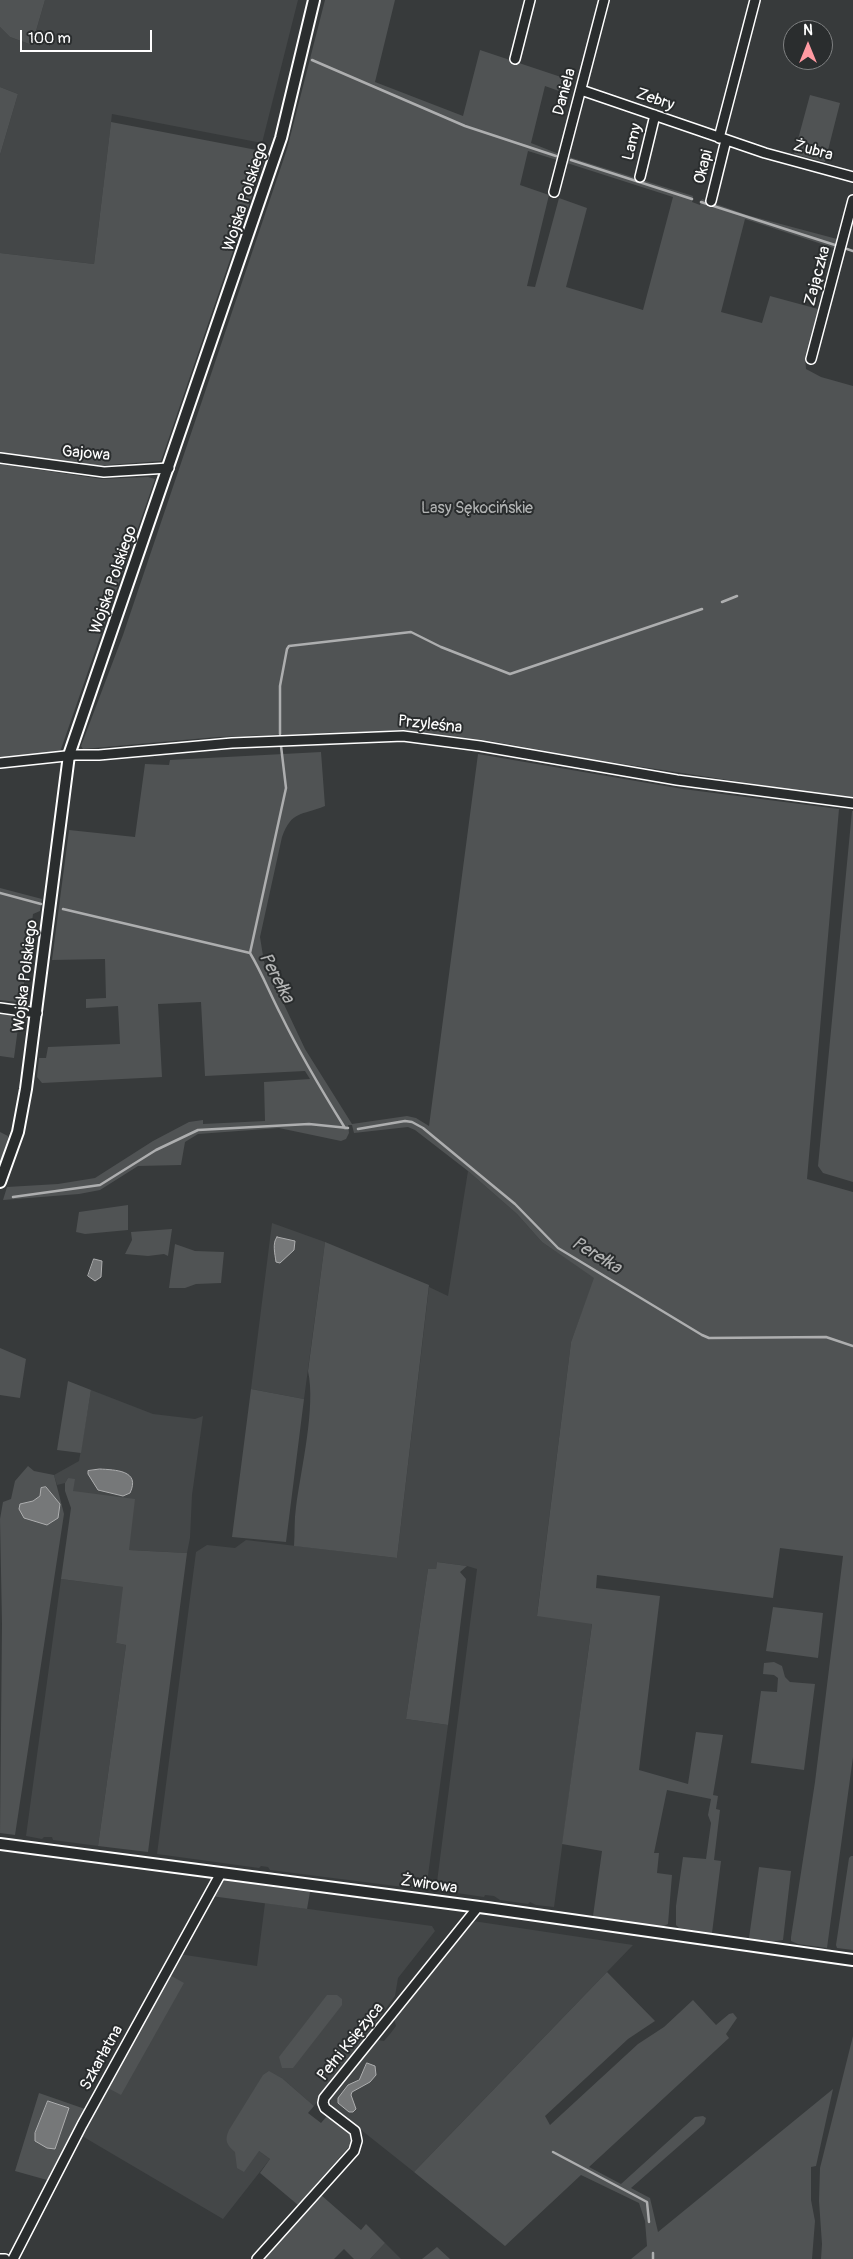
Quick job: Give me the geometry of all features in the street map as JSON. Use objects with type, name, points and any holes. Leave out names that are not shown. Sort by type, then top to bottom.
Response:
[{"type":"street","name":"Wojska Polskiego","points":[[0,1182],[18,1132],[36,1013],[69,756],[281,138],[314,0]]},
{"type":"street","points":[[515,59],[530,0]]},
{"type":"street","name":"Daniela","points":[[554,192],[604,0]]},
{"type":"street","points":[[723,139],[755,0]]},
{"type":"street","name":"Zebry","points":[[581,90],[765,154]]},
{"type":"street","name":"Lamy","points":[[640,177],[655,115]]},
{"type":"street","name":"Okapi","points":[[711,201],[723,139]]},
{"type":"street","name":"Żubra","points":[[765,154],[853,177]]},
{"type":"street","name":"Zajączka","points":[[811,359],[853,200]]},
{"type":"street","name":"Gajowa","points":[[0,458],[104,472],[169,468]]},
{"type":"street","name":"Przyleśna","points":[[0,763],[278,740],[402,736],[480,746],[677,780],[853,803]]},
{"type":"street","points":[[0,1008],[36,1013]]},
{"type":"street","name":"Żwirowa","points":[[0,1844],[478,1907],[853,1960]]},
{"type":"street","name":"Szkarłatna","points":[[13,2259],[82,2125],[221,1873]]},
{"type":"street","name":"Pełni Księżyca","points":[[257,2259],[357,2145],[355,2131],[325,2108],[324,2098],[478,1907]]},
{"type":"street","points":[[0,2259],[5,2259]]},
{"type":"shaded area","points":[[45,0],[298,0],[262,143],[112,114],[94,264],[0,253],[0,155],[18,94],[0,87],[0,27],[10,37],[32,45]]},
{"type":"shaded area","points":[[468,1171],[517,1214],[542,1242],[595,1278],[571,1342],[537,1615],[592,1623],[554,1907],[536,1905],[530,1902],[528,1904],[500,1900],[494,1896],[485,1895],[484,1897],[436,1890],[477,1569],[467,1566],[437,1562],[436,1570],[428,1569],[406,1719],[448,1725],[427,1883],[419,1889],[270,1870],[268,1867],[261,1866],[259,1868],[157,1854],[196,1552],[207,1545],[235,1548],[246,1540],[397,1558],[429,1287],[448,1296]]},
{"type":"shaded area","points":[[272,1223],[325,1242],[304,1399],[251,1389]]},
{"type":"shaded area","points":[[277,1237],[295,1241],[294,1250],[280,1263],[276,1262],[275,1242]]},
{"type":"shaded area","points":[[94,1259],[102,1261],[101,1277],[95,1281],[88,1276]]},
{"type":"shaded area","points":[[91,1390],[153,1414],[195,1419],[203,1416],[192,1495],[190,1538],[187,1553],[129,1550],[73,1491],[68,1478],[65,1483],[57,1485],[54,1475],[79,1461]]},
{"type":"shaded area","points":[[100,1469],[119,1471],[129,1476],[132,1480],[130,1493],[123,1496],[98,1490],[88,1471]]},
{"type":"shaded area","points":[[46,1487],[60,1504],[58,1518],[47,1525],[24,1518],[19,1509],[20,1504],[33,1501],[40,1496],[41,1488]]},
{"type":"shaded area","points":[[61,1579],[124,1587],[116,1643],[126,1645],[98,1846],[53,1840],[52,1837],[44,1837],[42,1839],[26,1836]]},
{"type":"shaded area","points":[[265,1903],[432,1926],[435,1931],[398,1978],[395,1996],[377,2021],[376,2029],[314,2106],[283,2079],[259,2151],[270,2159],[223,2219],[82,2136],[179,1954],[257,1966]]},
{"type":"shaded area","points":[[473,1921],[633,1945],[414,2172],[331,2106],[331,2097],[377,2040],[384,2041],[390,2034],[396,2026],[394,2019]]},
{"type":"shaded area","points":[[367,2063],[375,2066],[376,2075],[370,2082],[352,2092],[351,2095],[356,2109],[353,2112],[349,2112],[338,2103],[338,2098],[348,2085],[359,2080]]},
{"type":"shaded area","points":[[48,2101],[69,2108],[55,2149],[47,2148],[35,2141],[35,2133]]},
{"type":"shaded area","points":[[385,2243],[401,2259],[370,2259]]},
{"type":"green space","points":[[0,0],[45,0],[32,45],[10,37],[0,27]]},
{"type":"green space","name":"Lasy Sękocińskie","points":[[325,0],[395,0],[375,82],[463,116],[480,50],[573,81],[570,95],[545,86],[531,143],[559,154],[557,160],[528,151],[520,185],[549,195],[527,286],[535,287],[559,198],[587,208],[566,287],[643,310],[673,197],[567,163],[569,157],[693,196],[692,202],[700,205],[702,199],[747,215],[837,239],[834,248],[745,219],[721,312],[762,323],[770,296],[818,309],[805,357],[806,369],[821,377],[853,386],[853,799],[590,759],[490,741],[404,730],[217,737],[83,749],[81,746],[123,635],[287,149]]},
{"type":"green space","points":[[0,87],[18,94],[0,155]]},
{"type":"green space","points":[[810,95],[840,103],[825,162],[794,154]]},
{"type":"green space","points":[[111,122],[267,152],[161,461],[94,466],[0,453],[0,253],[94,264]]},
{"type":"green space","points":[[0,464],[102,479],[148,477],[155,479],[60,752],[0,761]]},
{"type":"green space","points":[[321,752],[325,806],[298,815],[286,828],[282,837],[260,937],[264,962],[305,1049],[352,1124],[407,1116],[416,1118],[429,1126],[478,754],[683,789],[839,809],[807,1179],[853,1192],[853,1757],[827,1948],[798,1944],[791,1941],[791,1937],[815,1782],[843,1556],[780,1548],[773,1598],[597,1575],[596,1588],[660,1596],[639,1770],[688,1784],[696,1732],[723,1735],[713,1795],[718,1796],[716,1809],[720,1810],[714,1860],[721,1861],[712,1933],[679,1928],[676,1925],[676,1906],[683,1857],[706,1859],[711,1823],[708,1815],[711,1799],[667,1790],[654,1853],[659,1853],[657,1873],[672,1875],[668,1924],[662,1927],[593,1916],[602,1851],[562,1844],[592,1624],[537,1616],[571,1342],[594,1278],[542,1242],[517,1214],[468,1171],[415,1130],[408,1127],[354,1133],[352,1125],[348,1125],[349,1133],[346,1139],[341,1141],[279,1128],[198,1134],[185,1142],[181,1165],[138,1166],[100,1190],[79,1194],[3,1200],[7,1187],[58,1184],[95,1178],[153,1141],[189,1122],[203,1120],[203,1124],[265,1121],[264,1082],[310,1079],[305,1071],[205,1076],[201,1002],[158,1004],[162,1077],[42,1083],[37,1077],[39,1058],[46,1058],[48,1047],[120,1044],[118,1006],[86,1008],[86,999],[106,998],[105,959],[52,960],[69,830],[135,837],[145,764],[169,765],[170,760]]},
{"type":"green space","points":[[852,811],[853,1182],[823,1173],[818,1166]]},
{"type":"green space","points":[[0,888],[42,899],[40,911],[33,914],[22,999],[17,1002],[0,1000]]},
{"type":"green space","points":[[0,1014],[16,1016],[19,1020],[14,1058],[0,1056]]},
{"type":"green space","points":[[0,1132],[8,1136],[8,1139],[0,1164]]},
{"type":"green space","points":[[128,1205],[128,1230],[85,1234],[76,1232],[79,1212]]},
{"type":"green space","points":[[172,1229],[168,1256],[164,1254],[148,1256],[125,1254],[132,1240],[131,1232]]},
{"type":"green space","points":[[325,1242],[429,1285],[397,1558],[294,1546],[295,1512],[309,1420],[310,1386],[308,1371]]},
{"type":"green space","points":[[175,1244],[195,1251],[224,1252],[221,1283],[196,1284],[185,1288],[169,1288]]},
{"type":"green space","points":[[0,1348],[26,1359],[20,1398],[0,1395]]},
{"type":"green space","points":[[68,1381],[91,1390],[81,1453],[57,1450]]},
{"type":"green space","points":[[251,1389],[304,1399],[286,1542],[232,1537]]},
{"type":"green space","points":[[28,1466],[34,1471],[54,1475],[64,1514],[15,1835],[0,1833],[2,1624],[0,1519],[3,1502],[11,1499],[15,1481]]},
{"type":"green space","points":[[68,1478],[75,1479],[73,1491],[135,1499],[129,1550],[187,1553],[148,1852],[98,1846],[126,1645],[116,1643],[123,1587],[61,1579],[71,1508],[65,1491],[65,1483]]},
{"type":"green space","points":[[437,1562],[467,1566],[460,1572],[466,1579],[448,1725],[406,1719],[428,1569],[436,1569]]},
{"type":"green space","points":[[773,1607],[823,1613],[818,1658],[766,1651]]},
{"type":"green space","points":[[774,1662],[782,1666],[785,1677],[790,1682],[815,1684],[804,1770],[751,1763],[761,1691],[777,1692],[778,1678],[774,1675],[763,1674],[764,1663]]},
{"type":"green space","points":[[853,1856],[853,1950],[837,1948],[836,1945],[849,1858]]},
{"type":"green space","points":[[759,1867],[791,1871],[783,1940],[771,1942],[749,1938]]},
{"type":"green space","points":[[222,1880],[310,1892],[307,1909],[211,1896]]},
{"type":"green space","points":[[607,1972],[655,2021],[628,2039],[545,2116],[550,2125],[638,2044],[664,2027],[693,2000],[716,2025],[733,2013],[737,2018],[726,2034],[729,2038],[589,2167],[621,2184],[695,2117],[703,2116],[706,2118],[704,2124],[631,2188],[650,2198],[658,2232],[833,2089],[816,2166],[811,2167],[811,2200],[815,2221],[812,2259],[631,2259],[647,2246],[645,2221],[639,2203],[581,2175],[505,2246],[414,2172]]},
{"type":"green space","points":[[168,1974],[184,1983],[121,2095],[106,2087]]},
{"type":"green space","points":[[327,1995],[337,1995],[342,1999],[342,2005],[293,2068],[282,2068],[279,2057]]},
{"type":"green space","points":[[853,2036],[853,2259],[821,2259],[820,2168]]},
{"type":"green space","points":[[269,2071],[283,2079],[314,2106],[308,2113],[321,2123],[327,2116],[352,2136],[353,2142],[298,2205],[260,2173],[270,2159],[259,2151],[244,2172],[237,2168],[235,2152],[227,2142],[229,2130],[263,2075]]},
{"type":"green space","points":[[39,2093],[85,2109],[47,2180],[15,2171]]},
{"type":"green space","points":[[321,2195],[361,2230],[366,2224],[385,2243],[370,2259],[354,2259],[344,2249],[334,2259],[264,2259]]},
{"type":"green space","points":[[437,2247],[450,2259],[422,2259]]},
{"type":"waterway","points":[[312,60],[465,126],[556,156]]},
{"type":"waterway","points":[[571,160],[692,199]]},
{"type":"waterway","points":[[701,202],[835,245]]},
{"type":"waterway","points":[[847,249],[853,251]]},
{"type":"waterway","points":[[722,602],[737,596]]},
{"type":"waterway","points":[[280,734],[280,686],[289,646],[411,632],[441,647],[510,674],[702,609]]},
{"type":"waterway","points":[[250,953],[286,788],[281,746]]},
{"type":"waterway","name":"Perełka","points":[[0,893],[41,904]]},
{"type":"waterway","name":"Perełka","points":[[63,909],[250,953],[296,1044],[345,1128]]},
{"type":"waterway","name":"Perełka","points":[[358,1129],[405,1121],[412,1122],[423,1128],[515,1204],[558,1248],[702,1335],[709,1338],[826,1337],[853,1346]]},
{"type":"waterway","points":[[13,1197],[100,1185],[156,1150],[198,1130],[309,1124],[348,1128]]},
{"type":"waterway","points":[[553,2152],[647,2202],[649,2222]]},
{"type":"waterway","points":[[653,2253],[653,2259]]}]
